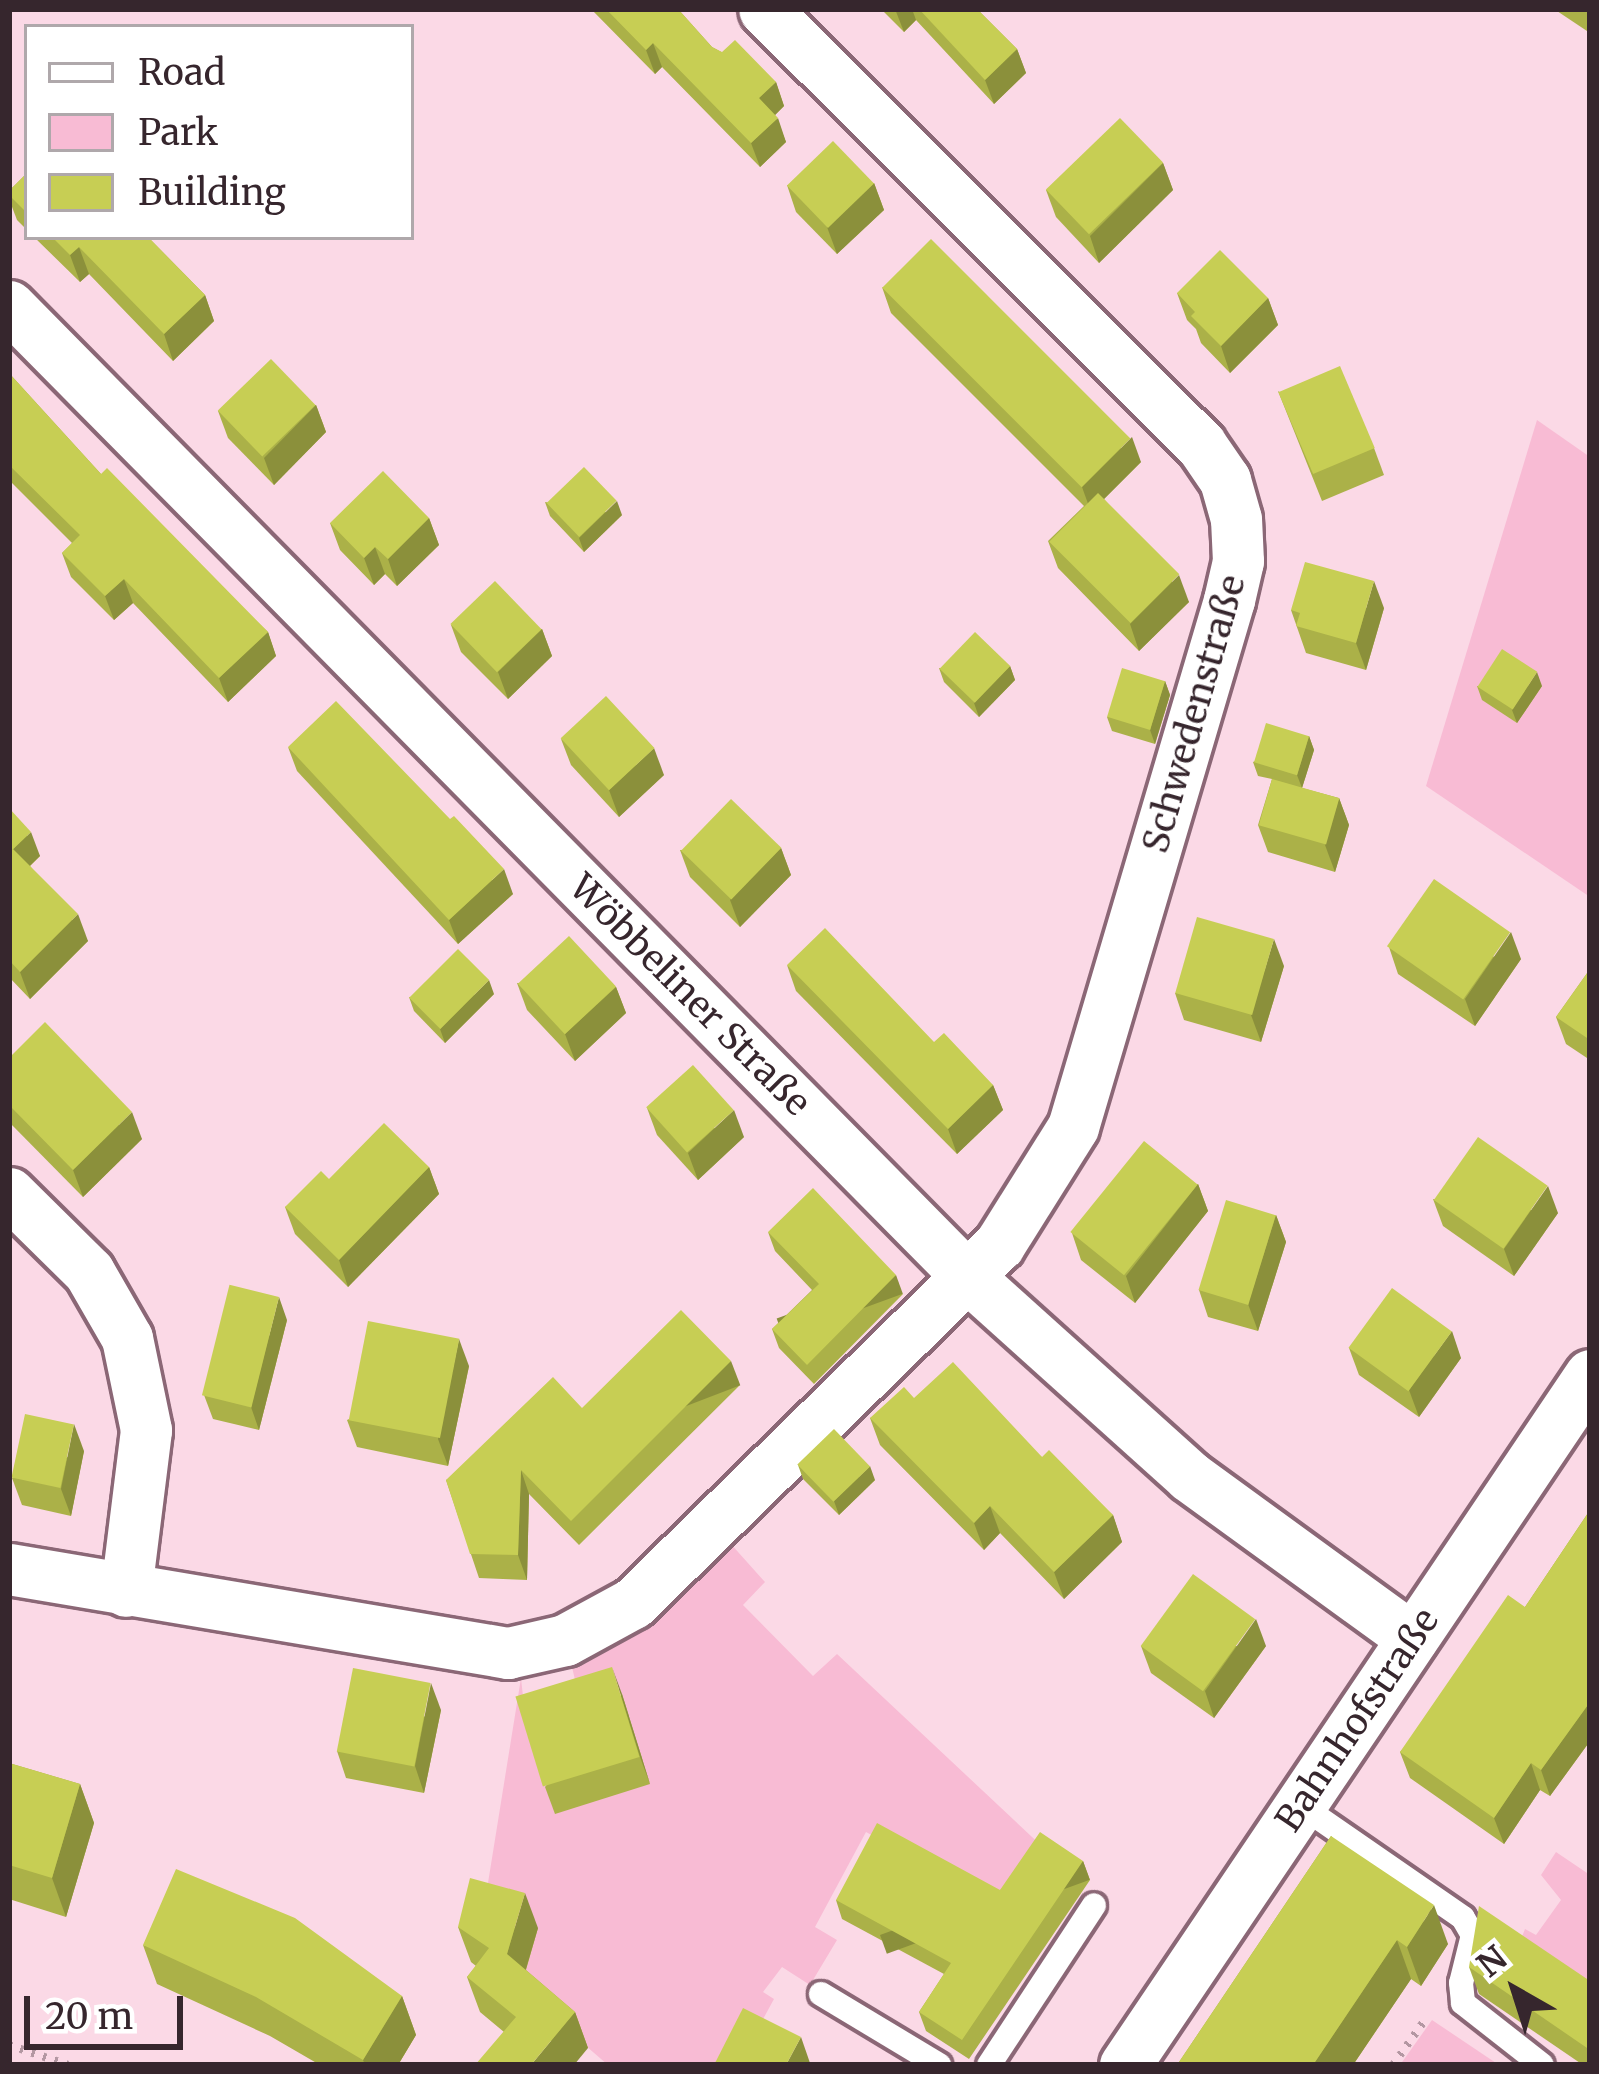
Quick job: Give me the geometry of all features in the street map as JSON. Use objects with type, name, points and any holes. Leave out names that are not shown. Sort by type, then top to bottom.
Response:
[{"type":"street","name":"Schwedenstraße","points":[[9,1570],[508,1653],[565,1640],[633,1603],[999,1245],[1073,1127],[1229,600],[1238,561],[1236,519],[1225,480],[1201,445],[764,9]]},
{"type":"street","name":"Wöbbeliner Straße","points":[[9,306],[967,1275],[1189,1476],[1412,1638]]},
{"type":"street","points":[[9,1193],[88,1272],[127,1338],[146,1430],[126,1591]]},
{"type":"street","name":"Bahnhofstraße","points":[[1125,2065],[1590,1375]]},
{"type":"lane","points":[[1300,1805],[1463,1918],[1473,1935],[1461,1982],[1463,2002],[1542,2065]]},
{"type":"lane","points":[[989,2065],[1094,1905]]},
{"type":"lane","points":[[821,1994],[939,2065]]},
{"type":"path","points":[[9,2045],[68,2065]]},
{"type":"green space","points":[[1537,420],[1590,457],[1590,897],[1426,786]]},
{"type":"green space","points":[[730,1543],[765,1582],[743,1605],[813,1676],[837,1654],[1047,1851],[983,1944],[956,1881],[866,1832],[815,1927],[837,1940],[810,1985],[782,1967],[763,1992],[774,1999],[738,2065],[608,2065],[520,1989],[483,1914],[521,1678],[526,1724],[649,1784],[622,1694],[581,1706],[572,1667],[616,1644],[676,1599]]},
{"type":"green space","points":[[1556,1852],[1590,1875],[1590,2001],[1516,1952],[1525,1929],[1536,1935],[1561,1900],[1541,1875]]},
{"type":"green space","points":[[1432,2020],[1499,2065],[1400,2065]]},
{"type":"building","points":[[606,9],[678,9],[712,47],[722,52],[735,40],[776,82],[759,98],[778,118],[751,143],[653,43],[646,50]]},
{"type":"building","points":[[919,9],[977,9],[1017,49],[985,80]]},
{"type":"building","points":[[1120,118],[1163,163],[1089,234],[1046,190]]},
{"type":"building","points":[[833,141],[874,183],[828,228],[787,185]]},
{"type":"building","points":[[24,176],[24,210],[9,195]]},
{"type":"building","points":[[931,239],[1130,438],[1082,487],[882,288]]},
{"type":"building","points":[[55,240],[151,240],[205,295],[164,334],[79,247],[70,255]]},
{"type":"building","points":[[1220,250],[1268,298],[1221,346],[1191,316],[1195,312],[1177,293]]},
{"type":"building","points":[[271,359],[315,405],[262,456],[218,410]]},
{"type":"building","points":[[1340,366],[1375,448],[1313,474],[1278,392]]},
{"type":"building","points":[[9,373],[101,474],[107,468],[268,632],[219,678],[124,579],[105,596],[62,553],[80,535],[9,465]]},
{"type":"building","points":[[584,467],[617,501],[579,537],[547,503]]},
{"type":"building","points":[[383,471],[429,518],[388,559],[375,547],[364,558],[330,523]]},
{"type":"building","points":[[1098,493],[1179,574],[1131,623],[1049,542]]},
{"type":"building","points":[[1305,562],[1374,581],[1356,643],[1296,626],[1300,613],[1291,610]]},
{"type":"building","points":[[495,581],[542,629],[497,672],[450,624]]},
{"type":"building","points":[[975,632],[1010,666],[975,703],[940,669]]},
{"type":"building","points":[[1502,649],[1537,672],[1513,710],[1477,687]]},
{"type":"building","points":[[1122,668],[1165,681],[1150,730],[1107,717]]},
{"type":"building","points":[[606,696],[654,748],[609,790],[561,738]]},
{"type":"building","points":[[336,701],[504,869],[449,920],[288,747]]},
{"type":"building","points":[[1266,723],[1309,736],[1297,775],[1254,762]]},
{"type":"building","points":[[1272,779],[1339,798],[1326,844],[1259,825]]},
{"type":"building","points":[[731,799],[781,848],[731,899],[681,851]]},
{"type":"building","points":[[9,808],[31,832],[9,853]]},
{"type":"building","points":[[13,849],[78,914],[20,972],[9,960],[9,853]]},
{"type":"building","points":[[1434,879],[1510,932],[1463,1000],[1387,946]]},
{"type":"building","points":[[1197,917],[1274,939],[1252,1015],[1175,993]]},
{"type":"building","points":[[825,928],[934,1042],[944,1033],[993,1085],[948,1129],[787,965]]},
{"type":"building","points":[[569,936],[616,986],[565,1034],[518,984]]},
{"type":"building","points":[[458,949],[489,980],[440,1029],[409,998]]},
{"type":"building","points":[[1590,969],[1590,1040],[1556,1017]]},
{"type":"building","points":[[45,1022],[132,1112],[73,1170],[9,1105],[9,1058]]},
{"type":"building","points":[[693,1065],[734,1110],[687,1152],[646,1107]]},
{"type":"building","points":[[384,1123],[429,1167],[339,1260],[285,1207],[321,1171],[329,1179]]},
{"type":"building","points":[[1478,1137],[1548,1186],[1503,1249],[1434,1200]]},
{"type":"building","points":[[1144,1141],[1198,1184],[1124,1275],[1070,1232]]},
{"type":"building","points":[[813,1188],[896,1275],[807,1365],[772,1329],[819,1284],[768,1232]]},
{"type":"building","points":[[1226,1200],[1276,1215],[1248,1305],[1199,1290]]},
{"type":"building","points":[[230,1285],[279,1297],[251,1408],[202,1395]]},
{"type":"building","points":[[1392,1288],[1452,1331],[1408,1391],[1349,1348]]},
{"type":"building","points":[[681,1310],[731,1361],[571,1521],[521,1470],[518,1555],[470,1554],[446,1480],[553,1377],[582,1408]]},
{"type":"building","points":[[368,1321],[459,1339],[440,1438],[349,1420]]},
{"type":"building","points":[[953,1362],[1042,1457],[1049,1450],[1113,1515],[1054,1572],[990,1506],[974,1523],[870,1418],[904,1387],[914,1398]]},
{"type":"building","points":[[25,1414],[74,1424],[60,1488],[11,1478]]},
{"type":"building","points":[[834,1429],[870,1466],[833,1502],[797,1464]]},
{"type":"building","points":[[1590,1510],[1590,1702],[1541,1770],[1531,1763],[1494,1818],[1400,1752],[1508,1595],[1525,1607]]},
{"type":"building","points":[[1193,1574],[1255,1619],[1203,1691],[1141,1646]]},
{"type":"building","points":[[612,1667],[639,1757],[543,1786],[515,1697]]},
{"type":"building","points":[[353,1668],[431,1683],[414,1767],[337,1751]]},
{"type":"building","points":[[9,1763],[80,1784],[52,1878],[9,1865]]},
{"type":"building","points":[[877,1823],[1000,1890],[1040,1832],[1083,1861],[962,2040],[919,2012],[951,1963],[836,1900]]},
{"type":"building","points":[[1331,1836],[1434,1905],[1407,1947],[1397,1940],[1313,2065],[1177,2065]]},
{"type":"building","points":[[176,1869],[295,1918],[402,1996],[363,2060],[256,1997],[143,1945]]},
{"type":"building","points":[[470,1878],[525,1893],[507,1954],[575,2012],[531,2065],[475,2065],[516,2017],[467,1977],[489,1948],[458,1927]]},
{"type":"building","points":[[1479,1906],[1590,1981],[1590,2050],[1469,1967]]},
{"type":"building","points":[[743,2008],[801,2037],[786,2065],[714,2065]]}]
